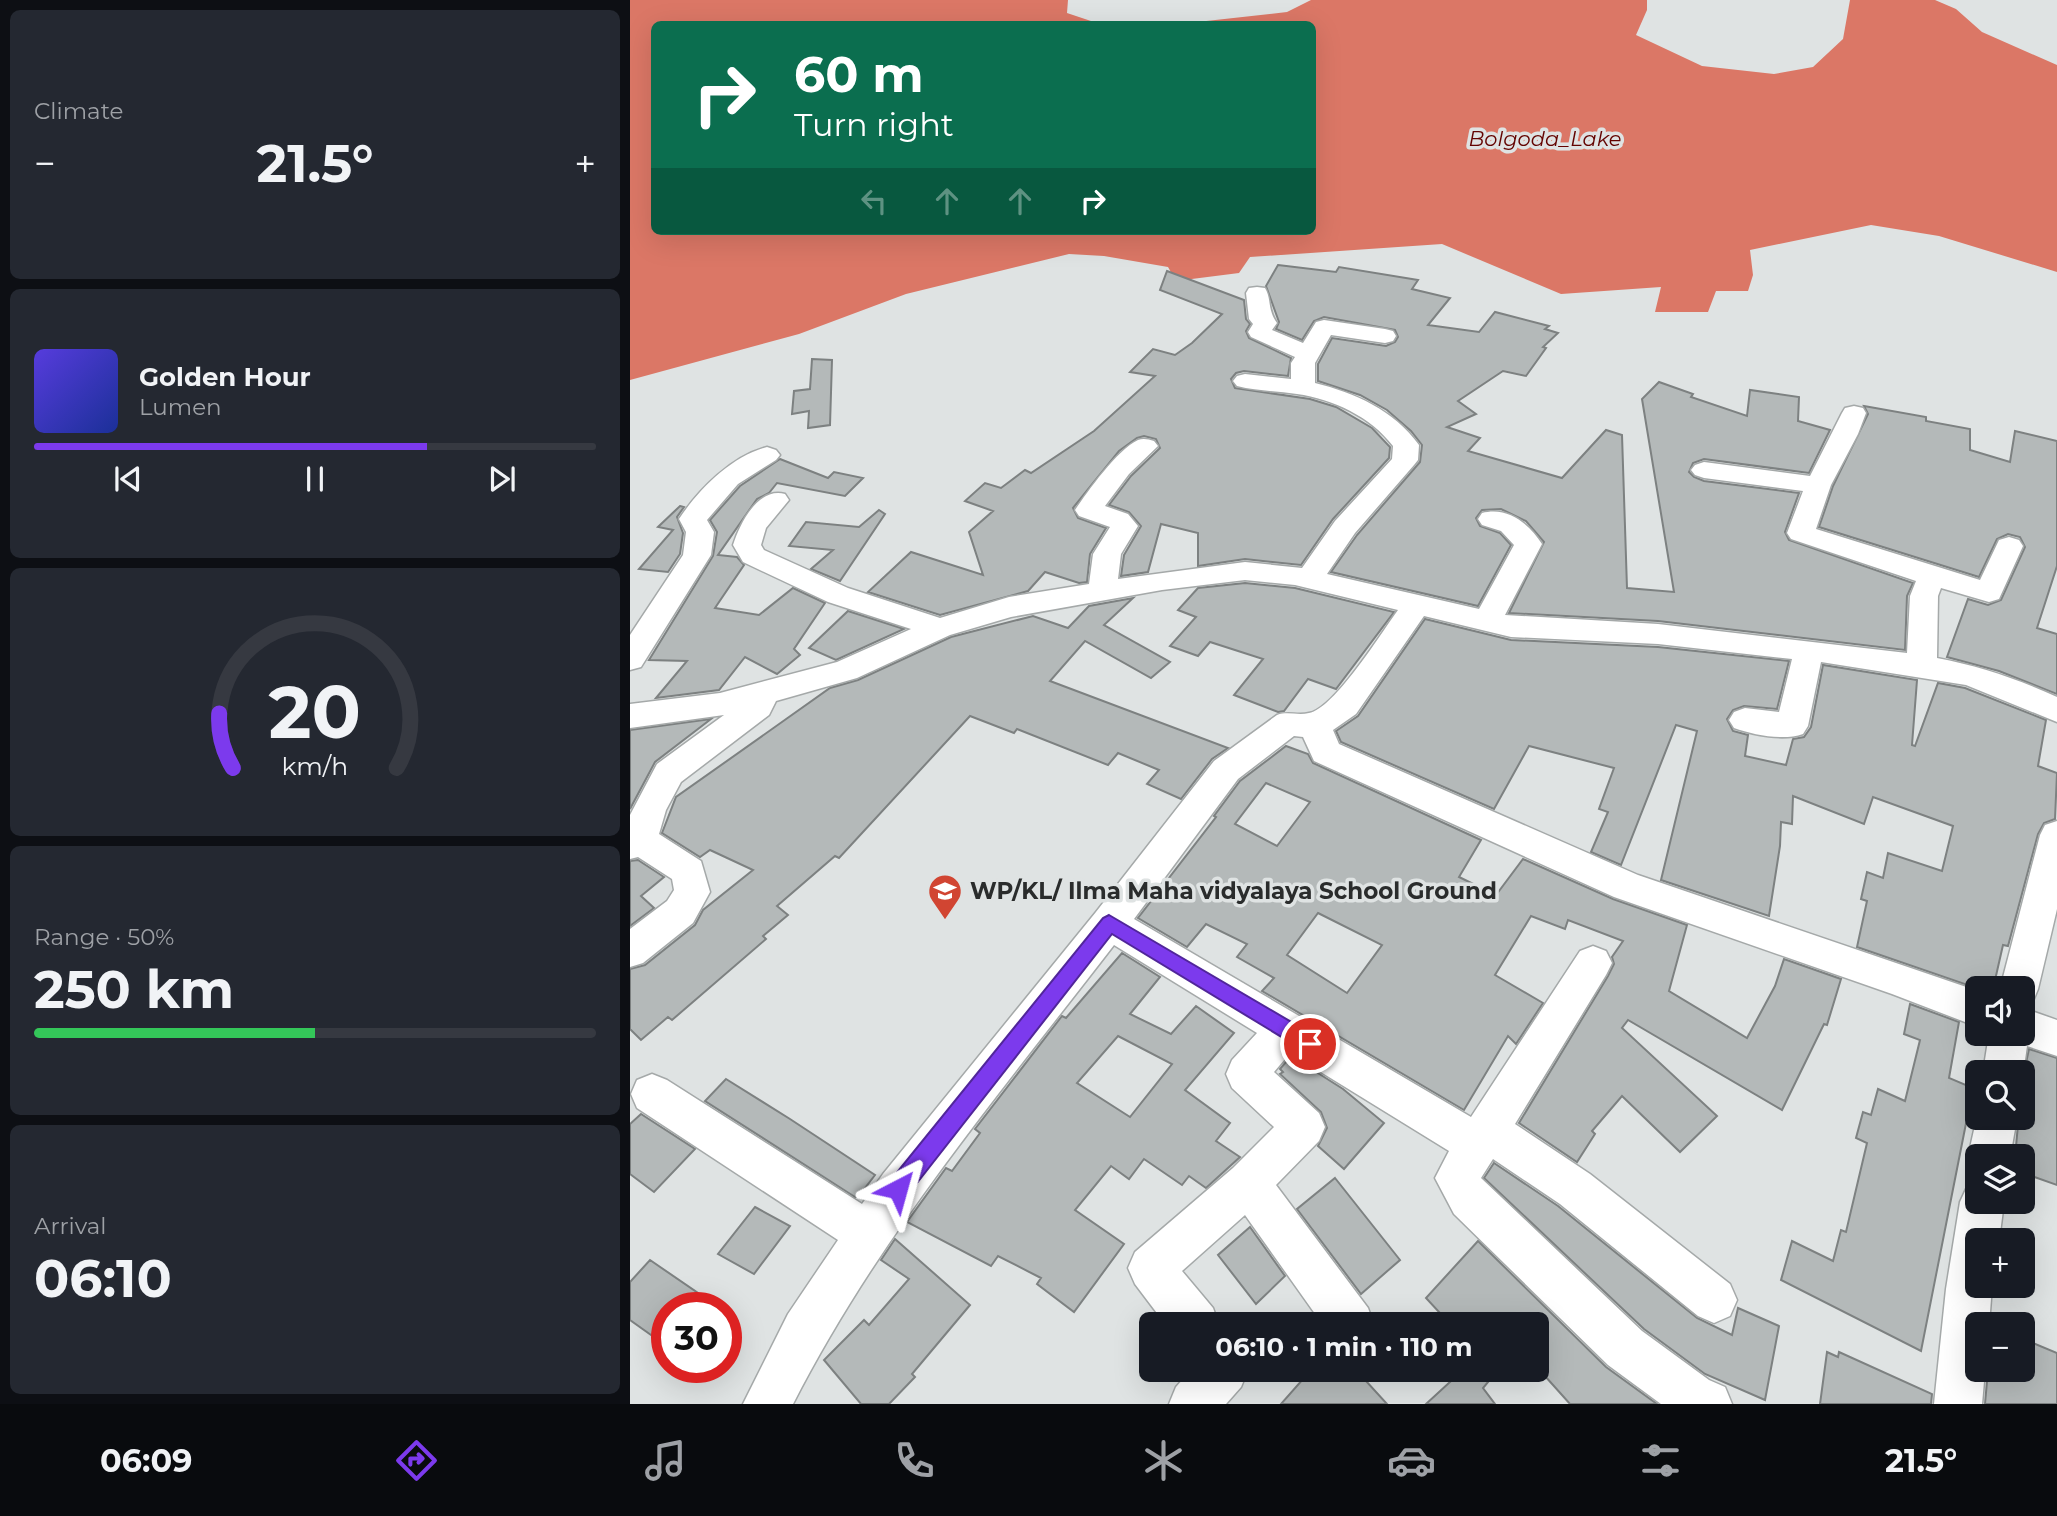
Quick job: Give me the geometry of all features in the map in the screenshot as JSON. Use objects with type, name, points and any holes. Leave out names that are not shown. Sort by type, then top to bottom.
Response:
[{"type":"street","points":[[1257,293],[1260,319],[1266,323],[1259,332],[1308,354]]},
{"type":"street","points":[[1303,387],[1303,363],[1324,327],[1342,311],[1360,313]]},
{"type":"street","points":[[1324,327],[1385,336]]},
{"type":"street","points":[[1245,381],[1303,387],[1337,397],[1377,417],[1397,431],[1406,445],[1405,460],[1345,527],[1309,579]]},
{"type":"street","points":[[1854,413],[1846,434],[1818,485],[1801,533],[1989,592],[2009,546]]},
{"type":"street","points":[[1102,591],[1107,554],[1124,526],[1118,520],[1088,510],[1120,468],[1145,446]]},
{"type":"street","points":[[630,659],[697,555],[699,533],[694,519],[729,478],[766,455]]},
{"type":"street","points":[[1704,470],[1783,478],[1818,485]]},
{"type":"street","points":[[776,500],[753,526],[747,545],[753,556],[838,595],[940,628]]},
{"type":"street","points":[[1487,621],[1528,544],[1511,525],[1492,519]]},
{"type":"street","points":[[630,716],[720,705],[846,670],[940,628],[1009,607],[1245,571],[1309,579],[1511,626],[1658,634],[1809,650],[1922,666],[1969,675],[2014,690],[2057,710]]},
{"type":"street","points":[[1922,666],[1924,596],[1932,576]]},
{"type":"street","points":[[767,1404],[805,1331],[898,1189],[1226,771],[1288,723],[1315,726],[1345,706],[1417,605]]},
{"type":"street","points":[[1745,720],[1792,726],[1809,650]]},
{"type":"street","points":[[630,951],[680,912],[692,892],[688,871],[635,843],[649,809],[669,773],[758,707],[764,693]]},
{"type":"street","points":[[1315,726],[1326,752],[1627,886],[1965,1004]]},
{"type":"street","points":[[2022,976],[2057,835]]},
{"type":"street","points":[[1109,923],[1286,1029],[1575,1189],[1714,1300]]},
{"type":"street","points":[[1593,963],[1457,1178],[1469,1199],[1625,1348],[1692,1397],[1707,1404]]},
{"type":"street","points":[[1186,1312],[1151,1268],[1248,1183],[1304,1127],[1246,1074],[1286,1029]]},
{"type":"street","points":[[2035,1030],[2057,1038]]},
{"type":"street","points":[[652,1094],[868,1234]]},
{"type":"street","points":[[1248,1183],[1342,1312]]},
{"type":"street","points":[[1958,1404],[1969,1289],[1980,1214]]},
{"type":"street","points":[[1193,1404],[1213,1382]]},
{"type":"water","name":"Bolgoda_Lake","points":[[630,0],[1068,0],[1067,13],[1091,21],[651,21],[651,235],[1316,235],[1316,21],[1206,21],[1287,12],[1311,0],[1647,0],[1647,10],[1636,35],[1702,66],[1774,74],[1813,67],[1843,39],[1850,0],[1935,0],[1956,9],[1982,32],[2057,65],[2057,272],[1939,236],[1871,225],[1750,250],[1753,275],[1748,291],[1716,291],[1708,312],[1655,312],[1661,287],[1561,294],[1442,244],[1250,257],[1239,273],[1176,281],[1168,267],[1104,256],[1069,254],[906,294],[799,334],[630,380]]},
{"type":"building","points":[[1278,265],[1336,272],[1339,267],[1418,280],[1412,289],[1450,298],[1428,325],[1479,332],[1495,312],[1549,326],[1545,329],[1558,333],[1543,347],[1546,348],[1526,376],[1503,371],[1458,401],[1476,414],[1447,427],[1480,438],[1468,451],[1562,478],[1606,430],[1622,435],[1627,588],[1674,592],[1642,399],[1659,382],[1693,394],[1691,397],[1747,416],[1750,390],[1799,397],[1798,421],[1830,430],[1809,473],[1704,459],[1693,463],[1689,472],[1704,481],[1799,493],[1785,532],[1789,540],[1913,583],[1907,596],[1905,650],[1658,621],[1509,613],[1544,542],[1526,521],[1501,509],[1482,510],[1476,518],[1480,526],[1500,533],[1511,545],[1478,606],[1331,572],[1357,535],[1420,462],[1422,445],[1411,431],[1387,410],[1360,395],[1318,381],[1318,364],[1332,338],[1386,346],[1395,342],[1398,337],[1395,330],[1324,317],[1314,321],[1302,340],[1276,329],[1279,322],[1266,286]]},
{"type":"building","points":[[1167,271],[1244,300],[1246,319],[1250,324],[1246,331],[1249,338],[1291,358],[1288,376],[1244,371],[1236,373],[1231,379],[1235,388],[1310,399],[1336,407],[1372,428],[1390,447],[1389,458],[1333,519],[1301,565],[1245,559],[1198,566],[1198,533],[1161,524],[1148,572],[1121,576],[1124,555],[1141,526],[1129,512],[1109,505],[1131,476],[1160,448],[1156,439],[1144,436],[1119,451],[1073,508],[1078,518],[1106,528],[1090,554],[1087,582],[1079,583],[1045,572],[1028,591],[940,615],[868,592],[911,552],[983,575],[969,532],[993,511],[965,501],[985,483],[1001,488],[1025,470],[1031,473],[1094,431],[1155,376],[1130,372],[1153,349],[1175,355],[1192,343],[1222,314],[1160,290]]},
{"type":"building","points":[[812,359],[832,360],[830,425],[808,428],[809,411],[792,414],[794,391],[810,389]]},
{"type":"building","points":[[1864,406],[1926,417],[1926,421],[1970,429],[1970,450],[2010,462],[2015,431],[2057,441],[2057,566],[2037,628],[2057,634],[2057,694],[1999,671],[1947,657],[1968,599],[1988,605],[2001,600],[2025,547],[2020,537],[2008,534],[1997,539],[1979,577],[1819,527],[1833,486],[1868,414]]},
{"type":"building","points":[[780,459],[828,478],[834,472],[863,478],[845,496],[777,483],[769,493],[757,499],[718,555],[737,557],[744,565],[715,608],[759,615],[793,588],[825,603],[794,649],[800,655],[777,674],[745,657],[719,690],[656,698],[687,661],[649,660],[713,556],[717,532],[710,520],[740,486]]},
{"type":"building","points":[[680,506],[684,507],[677,517],[683,533],[680,554],[668,572],[639,569],[673,530],[658,527]]},
{"type":"building","points":[[879,510],[885,514],[840,581],[811,569],[833,550],[789,546],[806,522],[859,527]]},
{"type":"building","points":[[1245,583],[1295,588],[1394,612],[1336,689],[1308,679],[1284,711],[1278,712],[1234,695],[1263,659],[1210,642],[1198,656],[1170,646],[1196,617],[1178,610],[1198,588]]},
{"type":"building","points":[[1133,598],[1104,625],[1170,662],[1151,678],[1085,641],[1050,681],[1228,748],[1212,759],[1181,799],[1147,784],[1159,770],[1118,753],[1108,765],[1017,729],[1014,733],[970,716],[839,858],[835,856],[777,906],[788,915],[763,936],[766,939],[672,1020],[668,1017],[641,1040],[630,1029],[630,969],[645,965],[695,925],[703,910],[753,870],[710,850],[700,857],[662,833],[676,797],[830,688],[858,680],[951,637],[1033,616],[1068,628],[1089,606]]},
{"type":"building","points":[[848,611],[904,629],[836,660],[809,648]]},
{"type":"building","points":[[1425,619],[1511,640],[1658,647],[1789,661],[1777,709],[1744,706],[1733,710],[1727,719],[1733,731],[1748,735],[1745,756],[1786,765],[1793,739],[1804,737],[1811,727],[1823,665],[1917,680],[1912,745],[1915,746],[1938,683],[1965,688],[2046,720],[2038,766],[2057,773],[2055,819],[2044,823],[2038,834],[2008,946],[2003,945],[1996,976],[1965,976],[1965,984],[1857,947],[1867,901],[1861,899],[1867,872],[1883,878],[1888,853],[1942,871],[1953,826],[1873,797],[1864,824],[1793,796],[1792,824],[1781,822],[1769,916],[1661,880],[1697,731],[1676,725],[1621,865],[1591,852],[1608,812],[1599,809],[1614,768],[1529,746],[1494,809],[1341,742],[1336,731],[1358,716]]},
{"type":"building","points":[[711,719],[655,762],[630,809],[630,730]]},
{"type":"building","points":[[1286,746],[1308,754],[1313,763],[1481,840],[1459,877],[1496,895],[1523,859],[1613,899],[1687,925],[1669,991],[1747,1038],[1775,986],[1784,959],[1841,979],[1827,1025],[1824,1024],[1782,1110],[1628,1020],[1622,1028],[1717,1116],[1680,1152],[1622,1096],[1592,1131],[1595,1134],[1577,1162],[1519,1123],[1608,976],[1614,964],[1612,957],[1623,941],[1568,920],[1565,929],[1531,916],[1495,975],[1543,1003],[1516,1044],[1508,1036],[1464,1110],[1262,991],[1274,978],[1237,957],[1247,944],[1206,924],[1187,947],[1138,918],[1216,817],[1214,816],[1240,781]],"holes":[[[1266,783],[1310,802],[1277,846],[1235,824]],[[1318,913],[1382,945],[1347,993],[1287,955]]]},
{"type":"building","points":[[638,860],[664,877],[641,896],[654,908],[630,926],[630,861]]},
{"type":"building","points":[[1122,953],[1160,977],[1130,1014],[1171,1034],[1196,1006],[1234,1033],[1185,1090],[1230,1123],[1216,1141],[1240,1157],[1206,1188],[1189,1176],[1182,1185],[1144,1159],[1129,1179],[1111,1166],[1075,1210],[1124,1244],[1074,1312],[1037,1284],[1041,1278],[998,1256],[991,1266],[907,1222],[946,1168],[952,1171],[980,1133],[975,1129],[1062,1016],[1066,1018]],"holes":[[[1118,1036],[1172,1064],[1130,1117],[1077,1083]]]},
{"type":"building","points":[[1910,1004],[1959,1022],[1949,1078],[1965,1085],[1965,1128],[1921,1351],[1781,1280],[1792,1241],[1833,1261],[1841,1230],[1846,1232],[1867,1143],[1856,1138],[1863,1112],[1871,1115],[1878,1089],[1905,1101],[1920,1040],[1904,1034]]},
{"type":"building","points":[[2029,1049],[2057,1058],[2057,1185],[2035,1177],[2035,1144],[2016,1144],[2018,1130],[2035,1130],[2035,1060],[2027,1060]]},
{"type":"building","points":[[1291,1056],[1343,1089],[1384,1123],[1344,1169],[1318,1146],[1327,1128],[1321,1112],[1280,1074],[1283,1072],[1280,1069]]},
{"type":"building","points":[[726,1079],[875,1175],[858,1197],[855,1197],[705,1101]]},
{"type":"building","points":[[641,1114],[695,1149],[654,1192],[630,1174],[630,1124]]},
{"type":"building","points":[[1494,1163],[1558,1206],[1697,1318],[1732,1335],[1738,1308],[1779,1326],[1765,1400],[1705,1374],[1644,1329],[1484,1178]]},
{"type":"building","points":[[1335,1178],[1400,1260],[1361,1294],[1297,1209]]},
{"type":"building","points":[[755,1207],[790,1226],[754,1274],[718,1254]]},
{"type":"building","points":[[1250,1227],[1285,1276],[1256,1304],[1218,1255]]},
{"type":"building","points":[[895,1239],[970,1305],[912,1374],[915,1377],[889,1404],[861,1404],[824,1360],[864,1320],[869,1325],[909,1279],[881,1260]]},
{"type":"building","points":[[1478,1241],[1606,1367],[1657,1404],[1570,1404],[1549,1381],[1549,1312],[1439,1312],[1426,1298]]},
{"type":"building","points":[[650,1260],[697,1292],[651,1292],[651,1335],[630,1320],[630,1282]]},
{"type":"building","points":[[2035,1344],[2057,1353],[2057,1404],[1985,1404],[1987,1382],[2035,1382]]},
{"type":"building","points":[[1827,1352],[1838,1357],[1839,1352],[1932,1394],[1931,1404],[1820,1404]]},
{"type":"building","points":[[1300,1382],[1367,1382],[1387,1404],[1281,1404]]},
{"type":"building","points":[[1450,1382],[1488,1382],[1483,1388],[1495,1404],[1426,1404]]},
{"type":"place","name":"WP/KL/ Ilma Maha vidyalaya School Ground","points":[[945,921]]},
{"type":"route","points":[[898,1189],[1109,923],[1310,1044]]}]
